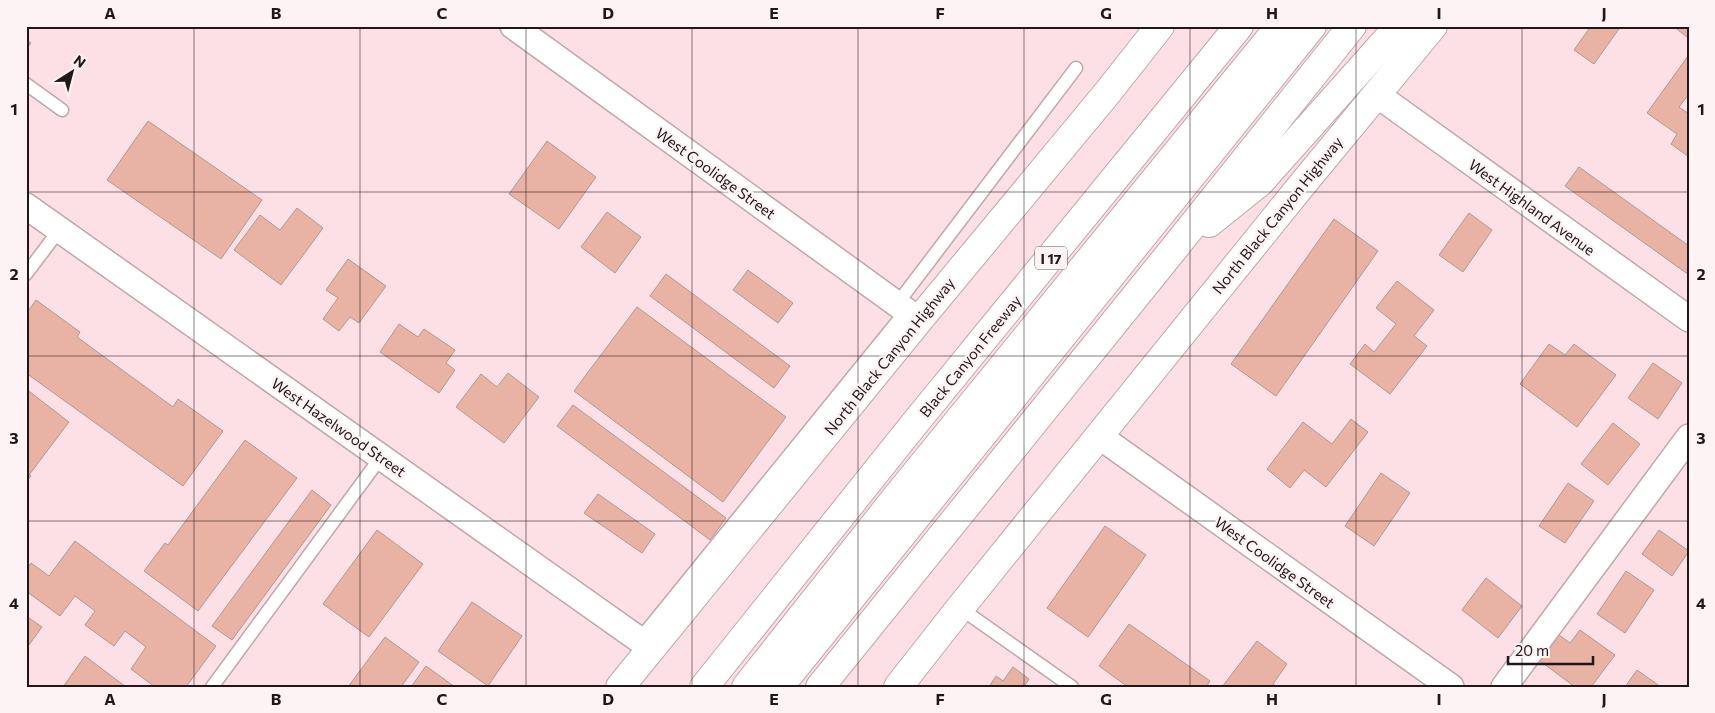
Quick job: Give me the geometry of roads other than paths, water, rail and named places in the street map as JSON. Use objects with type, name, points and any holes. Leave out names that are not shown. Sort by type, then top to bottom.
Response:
[{"type":"main road","name":"North Black Canyon Highway","points":[[620,687],[646,643],[908,311],[1102,100],[1160,26]]},
{"type":"main road","points":[[1186,92],[1216,26]]},
{"type":"main road","name":"Black Canyon Freeway","points":[[704,687],[1239,26]]},
{"type":"main road","points":[[746,687],[911,480],[1280,26]]},
{"type":"main road","points":[[779,687],[1312,26]]},
{"type":"main road","points":[[820,687],[1352,26]]},
{"type":"main road","points":[[1172,251],[1260,182],[1399,26]]},
{"type":"main road","name":"North Black Canyon Highway","points":[[898,687],[1376,94],[1433,26]]},
{"type":"street","name":"West Coolidge Street","points":[[513,26],[908,311]]},
{"type":"street","name":"West Highland Avenue","points":[[1376,94],[1689,319]]},
{"type":"street","name":"West Hazelwood Street","points":[[26,206],[646,643]]},
{"type":"street","name":"West Coolidge Street","points":[[1100,436],[1451,687]]},
{"type":"street","points":[[1504,687],[1689,437]]},
{"type":"lane","points":[[908,311],[1076,68]]},
{"type":"lane","points":[[26,84],[62,110]]},
{"type":"lane","points":[[26,274],[60,229]]},
{"type":"lane","points":[[212,687],[381,457]]},
{"type":"lane","points":[[960,608],[1072,687]]}]
